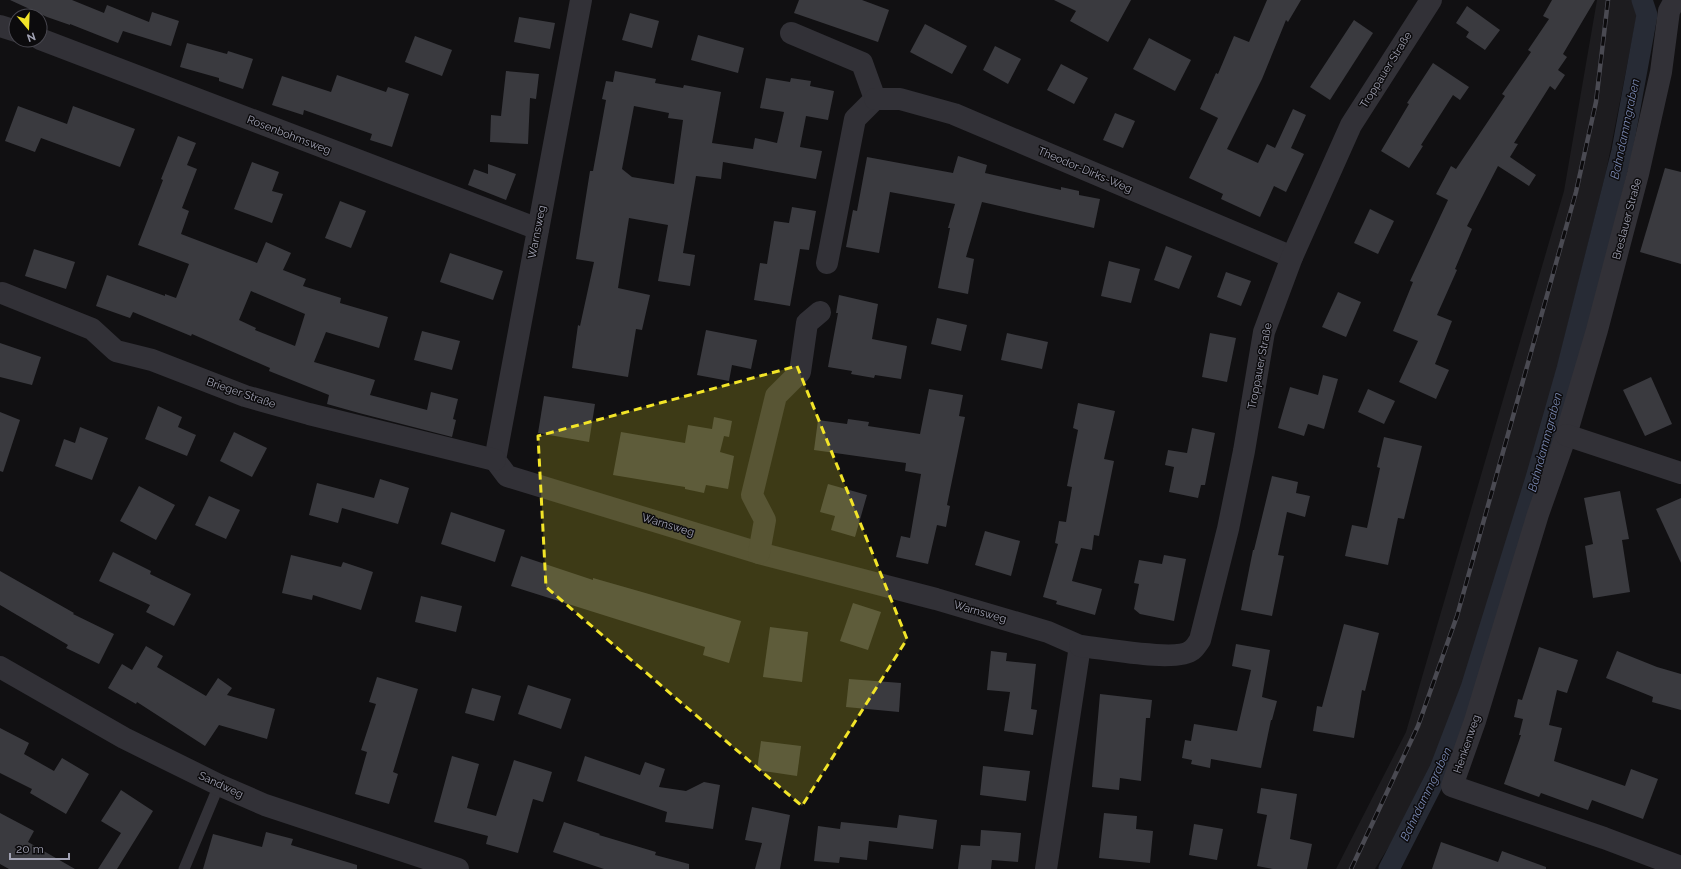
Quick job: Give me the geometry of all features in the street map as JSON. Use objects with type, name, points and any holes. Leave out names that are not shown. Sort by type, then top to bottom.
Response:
[{"type":"street","name":"Warnsweg","points":[[581,0],[495,460],[507,476],[759,553],[943,601],[1048,632],[1080,646]]},
{"type":"street","name":"Troppauer Straße","points":[[1080,646],[1166,656],[1182,654],[1192,650],[1200,640],[1228,531],[1244,451],[1264,332],[1292,257],[1351,125],[1430,0]]},
{"type":"street","name":"Breslauer Straße","points":[[1538,514],[1566,435],[1597,330],[1638,174],[1660,72],[1669,11],[1675,0]]},
{"type":"street","points":[[791,33],[862,63],[875,99],[855,119],[827,263]]},
{"type":"street","name":"Rosenbohmsweg","points":[[48,42],[538,229]]},
{"type":"street","name":"Theodor-Dirks-Weg","points":[[875,99],[900,99],[954,114],[1292,257]]},
{"type":"street","name":"Brieger Straße","points":[[2,292],[92,329],[116,351],[152,360],[245,396],[309,414],[495,460]]},
{"type":"street","points":[[759,553],[765,520],[752,495],[776,396],[800,372],[807,323],[820,312]]},
{"type":"street","points":[[1566,435],[1681,473]]},
{"type":"street","name":"Henkenweg","points":[[1538,514],[1475,721],[1452,786],[1604,838],[1681,867]]},
{"type":"street","points":[[1046,869],[1080,646]]},
{"type":"street","name":"Sandweg","points":[[0,668],[124,738],[219,785],[265,805],[458,869]]},
{"type":"lane","points":[[184,869],[219,785]]},
{"type":"highlighted area","points":[[797,366],[907,639],[802,806],[546,587],[538,436]]},
{"type":"shaded area","points":[[1597,0],[1640,0],[1606,172],[1521,512],[1462,712],[1412,809],[1375,869],[1336,869],[1406,732],[1564,191]]},
{"type":"building","points":[[10,0],[72,0],[104,13],[107,5],[149,22],[152,12],[179,21],[171,46],[123,31],[118,43],[70,24],[48,17],[48,8],[27,8]]},
{"type":"building","points":[[799,0],[862,0],[889,10],[878,42],[794,13]]},
{"type":"building","points":[[1054,0],[1131,0],[1108,42],[1070,21],[1076,11]]},
{"type":"building","points":[[1267,0],[1301,0],[1288,22],[1286,20],[1262,79],[1227,149],[1258,163],[1267,144],[1275,148],[1293,109],[1306,115],[1291,148],[1304,154],[1286,192],[1274,186],[1260,217],[1221,199],[1223,194],[1189,178],[1218,118],[1200,109],[1216,73],[1218,74],[1234,36],[1249,42]]},
{"type":"building","points":[[1552,0],[1595,0],[1563,54],[1567,57],[1558,70],[1565,75],[1555,90],[1550,86],[1514,143],[1518,144],[1510,157],[1536,175],[1529,186],[1498,166],[1467,226],[1472,229],[1455,269],[1457,270],[1437,315],[1452,321],[1435,364],[1449,370],[1436,399],[1399,382],[1418,341],[1393,331],[1413,282],[1410,281],[1448,200],[1436,194],[1451,166],[1456,169],[1505,96],[1502,94],[1531,52],[1528,50],[1549,19],[1543,16]]},
{"type":"building","points":[[1467,6],[1500,30],[1485,50],[1466,37],[1469,32],[1456,23]]},
{"type":"building","points":[[630,13],[659,21],[652,48],[622,40]]},
{"type":"building","points":[[519,17],[555,23],[550,49],[514,42]]},
{"type":"building","points":[[1354,20],[1373,33],[1330,100],[1310,87]]},
{"type":"building","points":[[925,24],[967,46],[952,74],[910,52]]},
{"type":"building","points":[[698,35],[744,48],[738,73],[691,60]]},
{"type":"building","points":[[415,36],[452,50],[442,76],[405,62]]},
{"type":"building","points":[[1149,38],[1191,60],[1175,91],[1133,69]]},
{"type":"building","points":[[187,43],[227,54],[228,51],[253,59],[243,89],[219,81],[219,78],[180,67]]},
{"type":"building","points":[[995,46],[1021,59],[1008,84],[983,70]]},
{"type":"building","points":[[1433,63],[1469,87],[1460,100],[1453,95],[1421,145],[1423,146],[1409,168],[1381,151],[1409,104],[1407,103]]},
{"type":"building","points":[[1061,64],[1088,78],[1074,104],[1047,90]]},
{"type":"building","points":[[506,71],[539,74],[536,99],[530,98],[528,144],[490,142],[491,115],[501,116]]},
{"type":"building","points":[[615,71],[656,79],[655,83],[683,88],[684,85],[721,92],[712,143],[753,149],[755,138],[777,143],[784,112],[760,108],[766,78],[790,82],[791,78],[811,81],[810,86],[834,91],[828,120],[806,116],[800,147],[822,151],[816,179],[723,162],[721,179],[696,176],[683,253],[695,255],[690,286],[658,281],[668,225],[629,218],[618,288],[650,295],[642,330],[636,329],[628,377],[572,368],[578,325],[580,326],[594,262],[576,259],[590,171],[593,171],[606,100],[602,99],[606,81],[613,82]],"holes":[[[634,106],[669,113],[668,118],[683,120],[674,184],[632,177],[622,169]]]},
{"type":"building","points":[[337,75],[386,92],[388,87],[409,94],[392,147],[370,140],[372,134],[304,110],[303,115],[272,105],[282,76],[331,92]]},
{"type":"building","points":[[18,106],[67,124],[73,106],[135,129],[120,167],[41,138],[35,152],[5,141]]},
{"type":"building","points":[[1115,113],[1135,121],[1123,148],[1103,140]]},
{"type":"building","points":[[178,136],[196,143],[187,165],[197,169],[182,208],[189,211],[181,234],[257,263],[266,242],[291,253],[283,270],[306,279],[303,286],[341,298],[340,303],[388,317],[379,348],[326,332],[314,362],[375,380],[370,395],[427,410],[431,392],[458,399],[453,419],[456,420],[452,437],[327,404],[329,395],[269,371],[270,368],[192,334],[191,336],[133,312],[130,318],[96,306],[107,275],[165,296],[165,294],[176,298],[189,264],[138,245],[163,180],[161,179]],"holes":[[[251,291],[305,314],[295,346],[255,330],[256,328],[239,320]]]},
{"type":"building","points":[[958,156],[987,165],[985,173],[1061,190],[1061,187],[1079,191],[1079,195],[1100,199],[1094,228],[982,202],[966,257],[974,259],[968,294],[938,288],[950,228],[948,228],[955,204],[890,192],[879,253],[846,247],[853,210],[857,211],[867,157],[953,173]]},
{"type":"building","points":[[252,162],[279,172],[272,191],[283,194],[272,223],[234,209]]},
{"type":"building","points":[[488,164],[516,174],[506,200],[468,185],[474,169],[488,174]]},
{"type":"building","points":[[1665,168],[1681,172],[1681,264],[1640,252]]},
{"type":"building","points":[[340,201],[366,211],[351,248],[325,238]]},
{"type":"building","points":[[792,207],[816,211],[809,250],[800,249],[790,306],[754,300],[760,263],[767,264],[774,221],[789,223]]},
{"type":"building","points":[[1370,209],[1394,221],[1378,254],[1354,243]]},
{"type":"building","points":[[1166,246],[1192,256],[1179,289],[1154,280]]},
{"type":"building","points":[[34,249],[75,262],[66,289],[25,276]]},
{"type":"building","points":[[450,253],[503,271],[493,300],[440,282]]},
{"type":"building","points":[[1109,261],[1140,269],[1131,303],[1101,296]]},
{"type":"building","points":[[1226,272],[1251,281],[1241,306],[1217,297]]},
{"type":"building","points":[[1338,292],[1361,302],[1346,337],[1322,327]]},
{"type":"building","points":[[839,295],[878,304],[872,339],[907,346],[901,379],[875,375],[874,378],[851,374],[852,371],[828,367],[838,313],[836,313]]},
{"type":"building","points":[[937,318],[967,325],[961,351],[931,344]]},
{"type":"building","points":[[706,330],[757,340],[751,369],[732,365],[729,381],[697,375]]},
{"type":"building","points":[[422,331],[460,341],[452,370],[414,360]]},
{"type":"building","points":[[1007,333],[1048,342],[1042,369],[1001,360]]},
{"type":"building","points":[[1210,333],[1236,338],[1227,382],[1202,377]]},
{"type":"building","points":[[0,343],[41,357],[32,385],[0,377]]},
{"type":"building","points":[[1323,375],[1338,379],[1324,429],[1308,424],[1304,436],[1278,428],[1290,387],[1318,395]]},
{"type":"building","points":[[1651,377],[1672,424],[1645,436],[1623,390]]},
{"type":"building","points":[[929,389],[963,395],[959,416],[965,417],[947,505],[950,506],[946,527],[937,525],[928,564],[896,557],[901,536],[910,538],[921,474],[905,471],[906,463],[814,450],[818,420],[847,424],[848,419],[869,422],[868,426],[920,434]]},
{"type":"building","points":[[1368,389],[1395,401],[1384,424],[1358,412]]},
{"type":"building","points":[[544,396],[595,404],[589,442],[538,433]]},
{"type":"building","points":[[1078,403],[1115,411],[1104,459],[1114,461],[1099,536],[1094,535],[1092,550],[1081,548],[1072,581],[1102,589],[1095,615],[1056,604],[1057,601],[1043,597],[1058,544],[1055,543],[1059,521],[1066,522],[1072,487],[1067,486],[1078,430],[1073,428]]},
{"type":"building","points":[[158,406],[182,417],[178,427],[196,435],[187,456],[145,439]]},
{"type":"building","points":[[0,412],[20,420],[3,472],[0,471]]},
{"type":"building","points":[[714,417],[732,421],[729,437],[724,436],[720,452],[734,456],[728,489],[706,485],[704,493],[685,489],[685,487],[613,475],[621,432],[685,443],[688,425],[712,429]]},
{"type":"building","points":[[80,427],[108,438],[92,480],[55,466],[64,439],[75,443]]},
{"type":"building","points":[[1192,428],[1215,433],[1205,485],[1201,485],[1198,498],[1169,492],[1174,467],[1165,465],[1168,450],[1187,453]]},
{"type":"building","points":[[234,432],[267,448],[252,477],[220,461]]},
{"type":"building","points":[[1384,437],[1422,446],[1404,519],[1398,518],[1388,565],[1345,556],[1352,525],[1367,528],[1380,468],[1377,467]]},
{"type":"building","points":[[1272,476],[1298,482],[1296,493],[1310,496],[1305,517],[1287,512],[1278,555],[1284,556],[1272,616],[1241,610],[1253,550]]},
{"type":"building","points":[[380,479],[409,488],[398,524],[342,508],[338,523],[309,515],[317,483],[374,498]]},
{"type":"building","points":[[828,484],[867,495],[855,537],[831,530],[835,516],[820,512]]},
{"type":"building","points":[[139,486],[175,505],[156,540],[120,521]]},
{"type":"building","points":[[1620,491],[1629,539],[1622,540],[1630,592],[1593,598],[1585,546],[1593,544],[1584,498]]},
{"type":"building","points":[[209,496],[240,510],[226,539],[195,525]]},
{"type":"building","points":[[1681,498],[1681,563],[1656,509]]},
{"type":"building","points":[[451,512],[505,530],[495,562],[441,544]]},
{"type":"building","points":[[985,531],[1020,541],[1011,576],[975,565]]},
{"type":"building","points":[[113,552],[151,571],[150,574],[191,594],[174,626],[146,612],[150,605],[99,581]]},
{"type":"building","points":[[291,555],[341,567],[343,562],[373,572],[361,610],[313,595],[312,600],[282,593]]},
{"type":"building","points":[[1164,555],[1186,559],[1174,621],[1140,614],[1134,609],[1139,584],[1134,583],[1139,560],[1162,564]]},
{"type":"building","points":[[521,556],[593,580],[593,578],[741,621],[729,663],[703,655],[705,647],[511,586]]},
{"type":"building","points":[[0,571],[74,613],[73,614],[114,634],[99,664],[66,648],[68,645],[0,605]]},
{"type":"building","points":[[421,596],[462,606],[456,632],[415,622]]},
{"type":"building","points":[[853,603],[881,612],[868,650],[840,641]]},
{"type":"building","points":[[1344,624],[1379,633],[1365,691],[1362,690],[1354,738],[1313,731],[1317,706],[1322,707]]},
{"type":"building","points":[[770,627],[808,632],[802,682],[763,677]]},
{"type":"building","points":[[1236,644],[1270,650],[1262,697],[1277,701],[1271,720],[1261,768],[1211,759],[1210,768],[1191,764],[1192,760],[1182,758],[1185,740],[1191,741],[1194,724],[1237,731],[1251,670],[1232,666]]},
{"type":"building","points":[[146,646],[163,656],[157,667],[206,696],[218,678],[232,688],[227,695],[275,709],[267,739],[219,725],[205,746],[137,702],[136,704],[108,688],[122,664],[132,670]]},
{"type":"building","points":[[1539,647],[1578,660],[1567,693],[1557,690],[1549,725],[1562,728],[1554,761],[1625,786],[1631,769],[1658,779],[1643,819],[1592,800],[1588,810],[1541,793],[1539,797],[1504,784],[1521,735],[1519,735],[1523,719],[1514,717],[1518,699],[1522,700]]},
{"type":"building","points":[[991,651],[1007,653],[1006,661],[1036,664],[1031,709],[1037,710],[1033,735],[1004,731],[1010,692],[987,690]]},
{"type":"building","points":[[1617,651],[1657,667],[1681,674],[1681,710],[1652,702],[1653,697],[1606,678]]},
{"type":"building","points":[[377,677],[418,689],[393,772],[398,774],[389,804],[355,794],[367,752],[361,750],[376,704],[369,702]]},
{"type":"building","points":[[849,679],[901,683],[899,712],[846,707]]},
{"type":"building","points":[[528,685],[571,699],[561,729],[518,714]]},
{"type":"building","points":[[472,688],[501,696],[494,721],[465,713]]},
{"type":"building","points":[[1100,694],[1152,700],[1150,718],[1146,718],[1141,781],[1120,778],[1119,790],[1092,787]]},
{"type":"building","points":[[0,728],[29,743],[24,754],[54,771],[62,758],[89,774],[66,814],[30,793],[32,789],[0,773]]},
{"type":"building","points":[[761,741],[801,746],[797,776],[757,770]]},
{"type":"building","points":[[452,756],[479,764],[467,808],[496,816],[514,760],[552,772],[543,802],[533,799],[518,853],[486,844],[488,836],[434,822]]},
{"type":"building","points":[[585,756],[640,775],[645,762],[665,769],[659,787],[686,791],[704,782],[720,785],[713,829],[665,822],[667,812],[577,781]]},
{"type":"building","points":[[983,766],[1030,771],[1026,801],[980,795]]},
{"type":"building","points":[[1261,788],[1297,794],[1290,839],[1312,844],[1307,869],[1273,869],[1257,866],[1267,815],[1257,813]]},
{"type":"building","points":[[121,790],[153,811],[117,869],[98,869],[121,833],[101,821]]},
{"type":"building","points":[[752,807],[790,815],[780,869],[755,869],[762,843],[745,840]]},
{"type":"building","points":[[0,813],[34,831],[28,842],[75,869],[9,869],[0,864]]},
{"type":"building","points":[[1104,813],[1137,816],[1136,829],[1153,831],[1150,863],[1099,858]]},
{"type":"building","points":[[899,815],[937,820],[933,849],[869,841],[867,860],[840,857],[839,863],[814,861],[818,826],[840,829],[841,822],[897,828]]},
{"type":"building","points":[[564,822],[600,834],[599,835],[656,852],[655,855],[689,864],[689,869],[604,869],[553,852]]},
{"type":"building","points":[[1194,824],[1223,829],[1217,860],[1189,855]]},
{"type":"building","points":[[981,830],[1021,833],[1018,862],[992,860],[991,869],[958,869],[961,845],[980,846]]},
{"type":"building","points":[[266,832],[293,839],[291,845],[357,865],[357,869],[203,869],[213,834],[262,847]]},
{"type":"building","points":[[1441,842],[1498,862],[1502,851],[1546,867],[1546,869],[1432,869]]},
{"type":"waterway","name":"Bahndammgraben","points":[[1389,869],[1440,769],[1471,688],[1536,478],[1567,369],[1622,151],[1647,15],[1642,0]]},
{"type":"railway","points":[[1351,869],[1418,726],[1457,616],[1576,192],[1596,102],[1608,0]]}]
